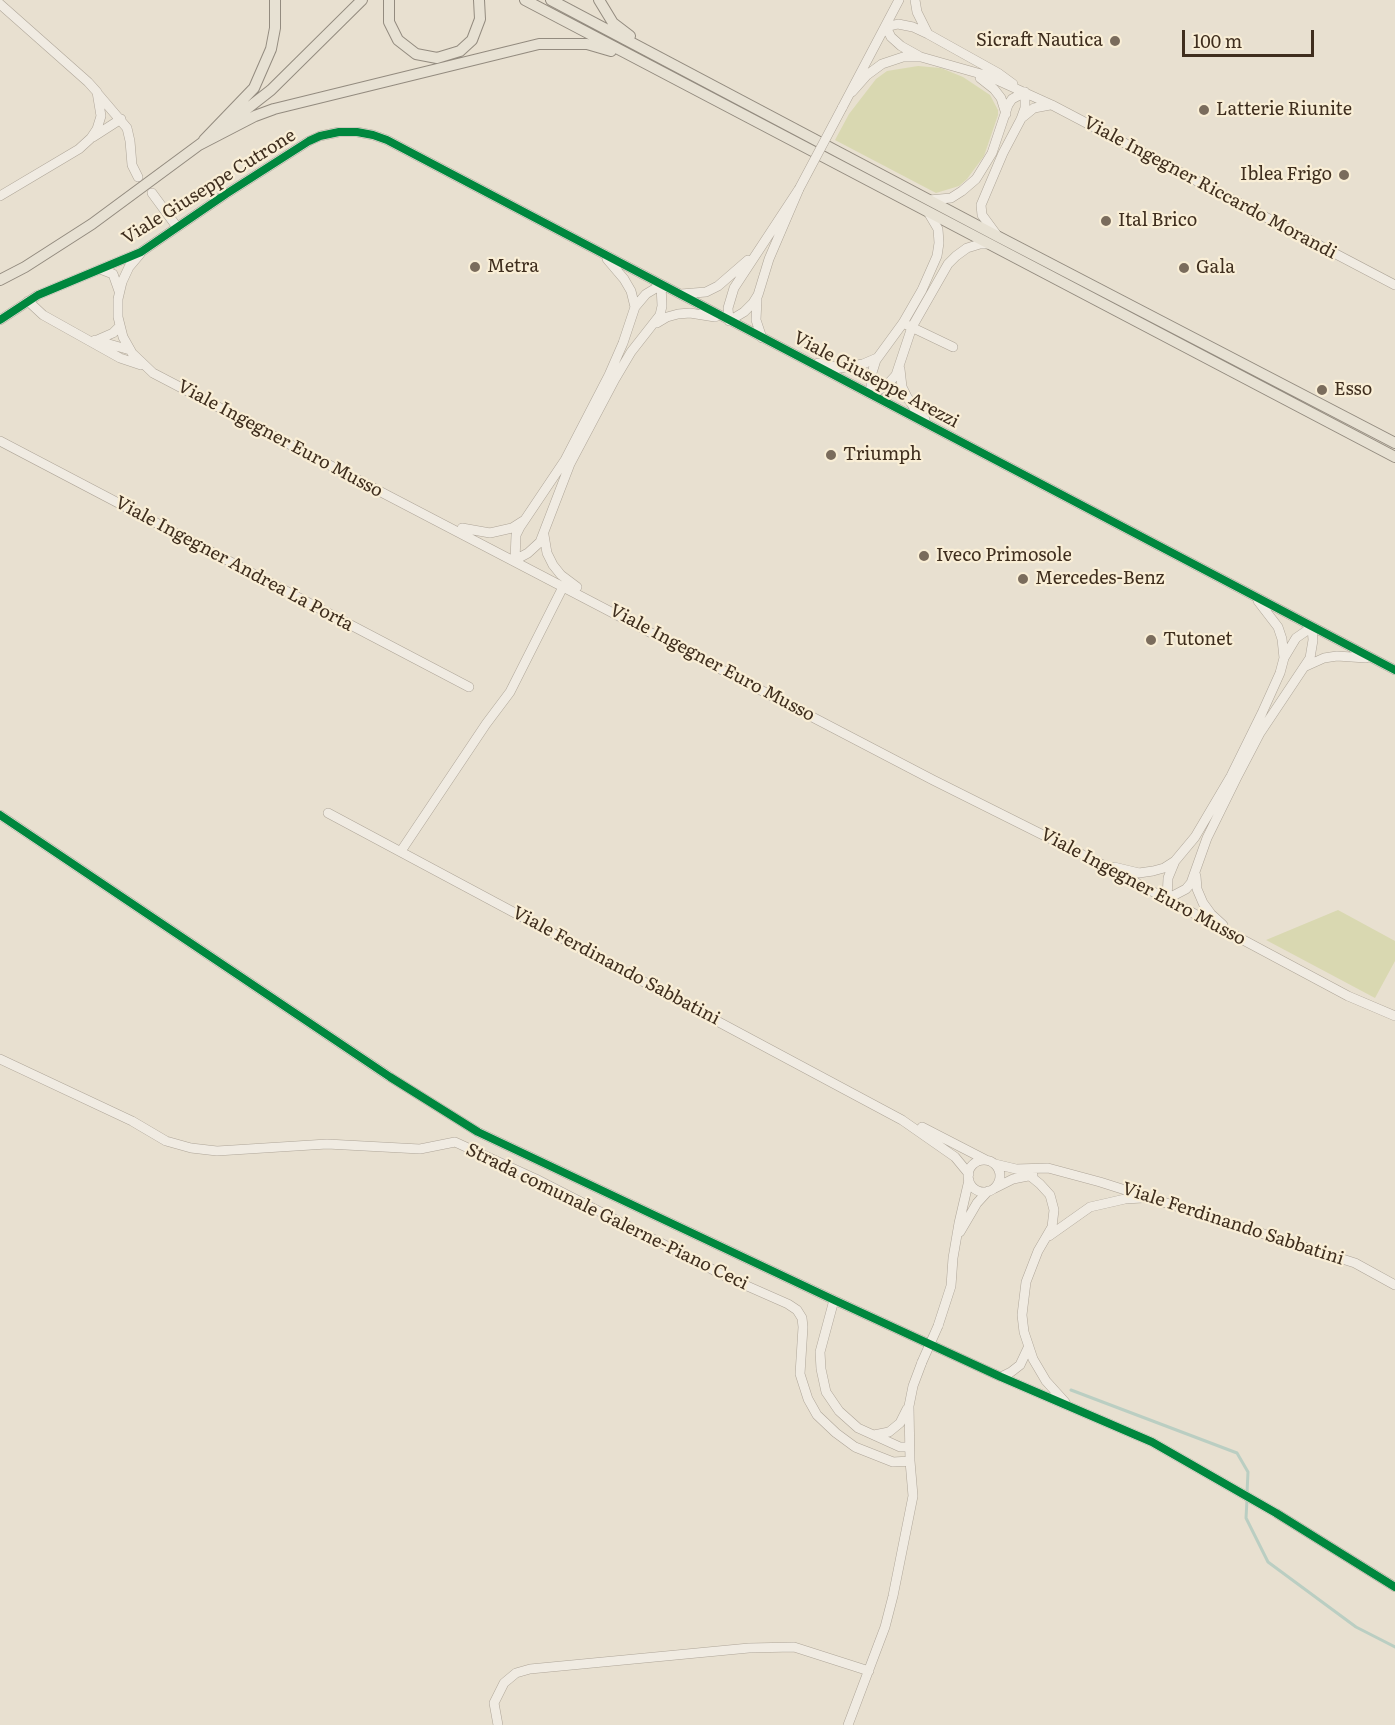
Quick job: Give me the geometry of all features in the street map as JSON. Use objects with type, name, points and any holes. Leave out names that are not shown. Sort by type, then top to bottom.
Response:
[{"type":"main road","points":[[199,145],[254,88],[271,50],[275,28],[275,0]]},
{"type":"main road","points":[[0,280],[25,267],[84,229],[271,90],[362,0]]},
{"type":"main road","points":[[389,0],[389,22],[398,40],[416,54],[437,58],[460,51],[472,40],[480,19],[479,0]]},
{"type":"main road","points":[[525,0],[675,72],[994,240],[1262,387],[1395,456]]},
{"type":"main road","points":[[551,0],[675,72]]},
{"type":"main road","points":[[599,0],[614,23],[675,72]]},
{"type":"main road","points":[[199,145],[255,116],[274,109],[539,44],[587,44],[609,50],[648,70],[675,72]]},
{"type":"main road","points":[[994,240],[1266,375],[1395,443]]},
{"type":"street","points":[[762,338],[756,320],[758,295],[769,259],[799,189],[899,0]]},
{"type":"street","points":[[915,0],[917,12],[928,34]]},
{"type":"street","points":[[0,4],[97,92],[121,119],[127,128],[132,165],[138,177]]},
{"type":"street","points":[[886,27],[898,24],[913,27],[928,34],[998,73],[1025,92]]},
{"type":"street","points":[[886,27],[891,37],[901,46],[921,57],[962,68],[1025,92]]},
{"type":"street","points":[[852,92],[867,75],[882,64],[903,57],[921,57]]},
{"type":"street","points":[[962,68],[984,80],[994,89],[1001,98],[1006,114]]},
{"type":"street","points":[[91,138],[101,116],[97,92]]},
{"type":"street","points":[[933,427],[915,409],[907,397],[899,376],[908,325],[938,251],[938,228],[928,205],[951,198],[976,179],[992,153],[1012,99],[1025,92]]},
{"type":"street","points":[[803,359],[840,368],[873,361],[908,325],[956,255],[973,246],[994,240],[982,215],[981,205],[1003,153],[1021,119],[1025,108],[1025,92]]},
{"type":"street","name":"Viale Ingegner Riccardo Morandi","points":[[1025,92],[1395,285]]},
{"type":"street","points":[[1021,119],[1034,108],[1052,105]]},
{"type":"street","points":[[0,196],[79,149],[91,138],[121,119]]},
{"type":"street","name":"Viale Giuseppe Cutrone","points":[[0,320],[38,295],[141,252],[294,149],[320,136],[339,132]]},
{"type":"street","name":"Viale Giuseppe Arezzi","points":[[339,132],[357,132],[387,140],[1395,670]]},
{"type":"street","points":[[679,294],[706,292],[718,286],[742,266],[799,189]]},
{"type":"street","points":[[152,193],[177,227]]},
{"type":"street","points":[[727,319],[734,288],[775,224]]},
{"type":"street","name":"Viale Ingegner Euro Musso","points":[[141,252],[129,267],[119,291],[117,309],[123,337],[130,350],[153,373],[564,585],[923,774],[1103,865],[1348,996],[1395,1016]]},
{"type":"street","points":[[601,252],[624,279],[631,291],[635,307]]},
{"type":"street","points":[[100,269],[113,274],[119,291]]},
{"type":"street","points":[[661,285],[662,306],[655,324],[632,352],[603,400],[566,472],[544,532],[534,548],[515,560],[516,535],[565,460],[593,407],[623,343],[635,307],[646,294],[661,285]]},
{"type":"street","points":[[655,324],[667,317],[684,313],[727,319],[744,312],[758,295]]},
{"type":"street","points":[[28,301],[43,315],[120,358],[144,366]]},
{"type":"street","points":[[908,325],[953,347]]},
{"type":"street","points":[[97,340],[113,333],[120,326]]},
{"type":"street","points":[[84,337],[130,350]]},
{"type":"street","points":[[120,358],[130,350]]},
{"type":"street","points":[[871,394],[873,368],[881,354]]},
{"type":"street","points":[[871,394],[892,381],[900,364]]},
{"type":"street","name":"Viale Ingegner Andrea La Porta","points":[[0,441],[469,687]]},
{"type":"street","points":[[434,519],[479,533],[490,533],[512,528],[527,517]]},
{"type":"street","points":[[544,532],[547,553],[561,575],[603,606]]},
{"type":"street","points":[[401,851],[510,692],[564,585]]},
{"type":"street","points":[[1254,597],[1278,627],[1284,658]]},
{"type":"street","points":[[1103,865],[1139,873],[1164,868],[1185,852],[1231,776],[1280,673],[1284,658],[1296,638],[1312,627]]},
{"type":"street","points":[[1167,899],[1186,889],[1196,874],[1207,838],[1260,733],[1305,667],[1312,649],[1312,627]]},
{"type":"street","points":[[1305,667],[1324,658],[1337,656],[1375,660]]},
{"type":"street","name":"Viale Ferdinando Sabbatini","points":[[328,813],[902,1120]]},
{"type":"street","points":[[0,815],[432,1105],[478,1132],[1000,1377],[1152,1442],[1276,1513],[1395,1587]]},
{"type":"street","points":[[1167,899],[1168,878],[1175,861]]},
{"type":"street","points":[[1196,874],[1197,889],[1203,903],[1211,914],[1234,934]]},
{"type":"street","name":"Strada comunale Galerne-Piano Ceci","points":[[0,1059],[132,1121],[166,1141],[191,1148],[217,1151],[327,1144],[420,1149],[455,1142],[536,1179],[729,1278],[797,1310],[802,1318],[803,1327],[800,1374],[808,1399],[817,1415],[855,1447],[893,1462],[910,1461]]},
{"type":"street","points":[[902,1120],[990,1162],[1016,1169],[1048,1168],[1068,1173]]},
{"type":"street","points":[[902,1120],[956,1157],[976,1189],[990,1190],[1012,1179],[1029,1175],[1068,1173]]},
{"type":"street","points":[[889,1432],[900,1423],[909,1406],[922,1362],[938,1326],[951,1286],[957,1236],[969,1177],[975,1164],[990,1162]]},
{"type":"street","points":[[957,1236],[977,1203],[999,1182],[1000,1177],[990,1162]]},
{"type":"street","name":"Viale Ferdinando Sabbatini","points":[[1068,1173],[1354,1263],[1395,1285]]},
{"type":"street","points":[[1029,1175],[1050,1195],[1054,1210],[1052,1227],[1034,1259],[1026,1282],[1022,1316],[1028,1348],[1046,1381],[1069,1406]]},
{"type":"street","points":[[1047,1237],[1090,1207],[1125,1198],[1150,1198]]},
{"type":"street","points":[[834,1300],[820,1352],[824,1384],[833,1403],[858,1428],[900,1447],[909,1443]]},
{"type":"street","points":[[1000,1377],[1020,1365],[1028,1348]]},
{"type":"street","points":[[848,1725],[891,1606],[913,1496],[909,1406]]},
{"type":"street","points":[[873,1435],[889,1432],[903,1434],[909,1443]]},
{"type":"street","points":[[498,1725],[494,1703],[504,1683],[516,1673],[530,1669],[748,1648],[794,1647],[869,1671]]},
{"type":"green space","points":[[918,66],[941,68],[963,77],[990,95],[998,110],[984,156],[967,179],[959,186],[936,193],[835,140],[849,114],[876,79],[887,71]]},
{"type":"green space","points":[[1338,910],[1395,941],[1395,961],[1375,998],[1266,940]]},
{"type":"waterway","points":[[1071,1390],[1237,1453],[1248,1472],[1247,1493]]},
{"type":"waterway","points":[[1247,1500],[1246,1518],[1268,1562],[1356,1627],[1395,1647]]},
{"type":"cycle path","points":[[0,320],[38,295],[141,252],[309,141],[339,132],[373,135],[387,140],[1395,670]]},
{"type":"cycle path","points":[[0,815],[390,1077],[478,1132],[1001,1377],[1152,1442],[1276,1513],[1395,1587]]},
{"type":"place","name":"Sicraft Nautica","points":[[1115,41]]},
{"type":"place","name":"Latterie Riunite","points":[[1204,110]]},
{"type":"place","name":"Iblea Frigo","points":[[1344,175]]},
{"type":"place","name":"Ital Brico","points":[[1106,221]]},
{"type":"place","name":"Metra","points":[[475,267]]},
{"type":"place","name":"Gala","points":[[1184,268]]},
{"type":"place","name":"Esso","points":[[1322,390]]},
{"type":"place","name":"Triumph","points":[[831,455]]},
{"type":"place","name":"Iveco Primosole","points":[[924,556]]},
{"type":"place","name":"Mercedes-Benz","points":[[1023,579]]},
{"type":"place","name":"Tutonet","points":[[1151,640]]}]
